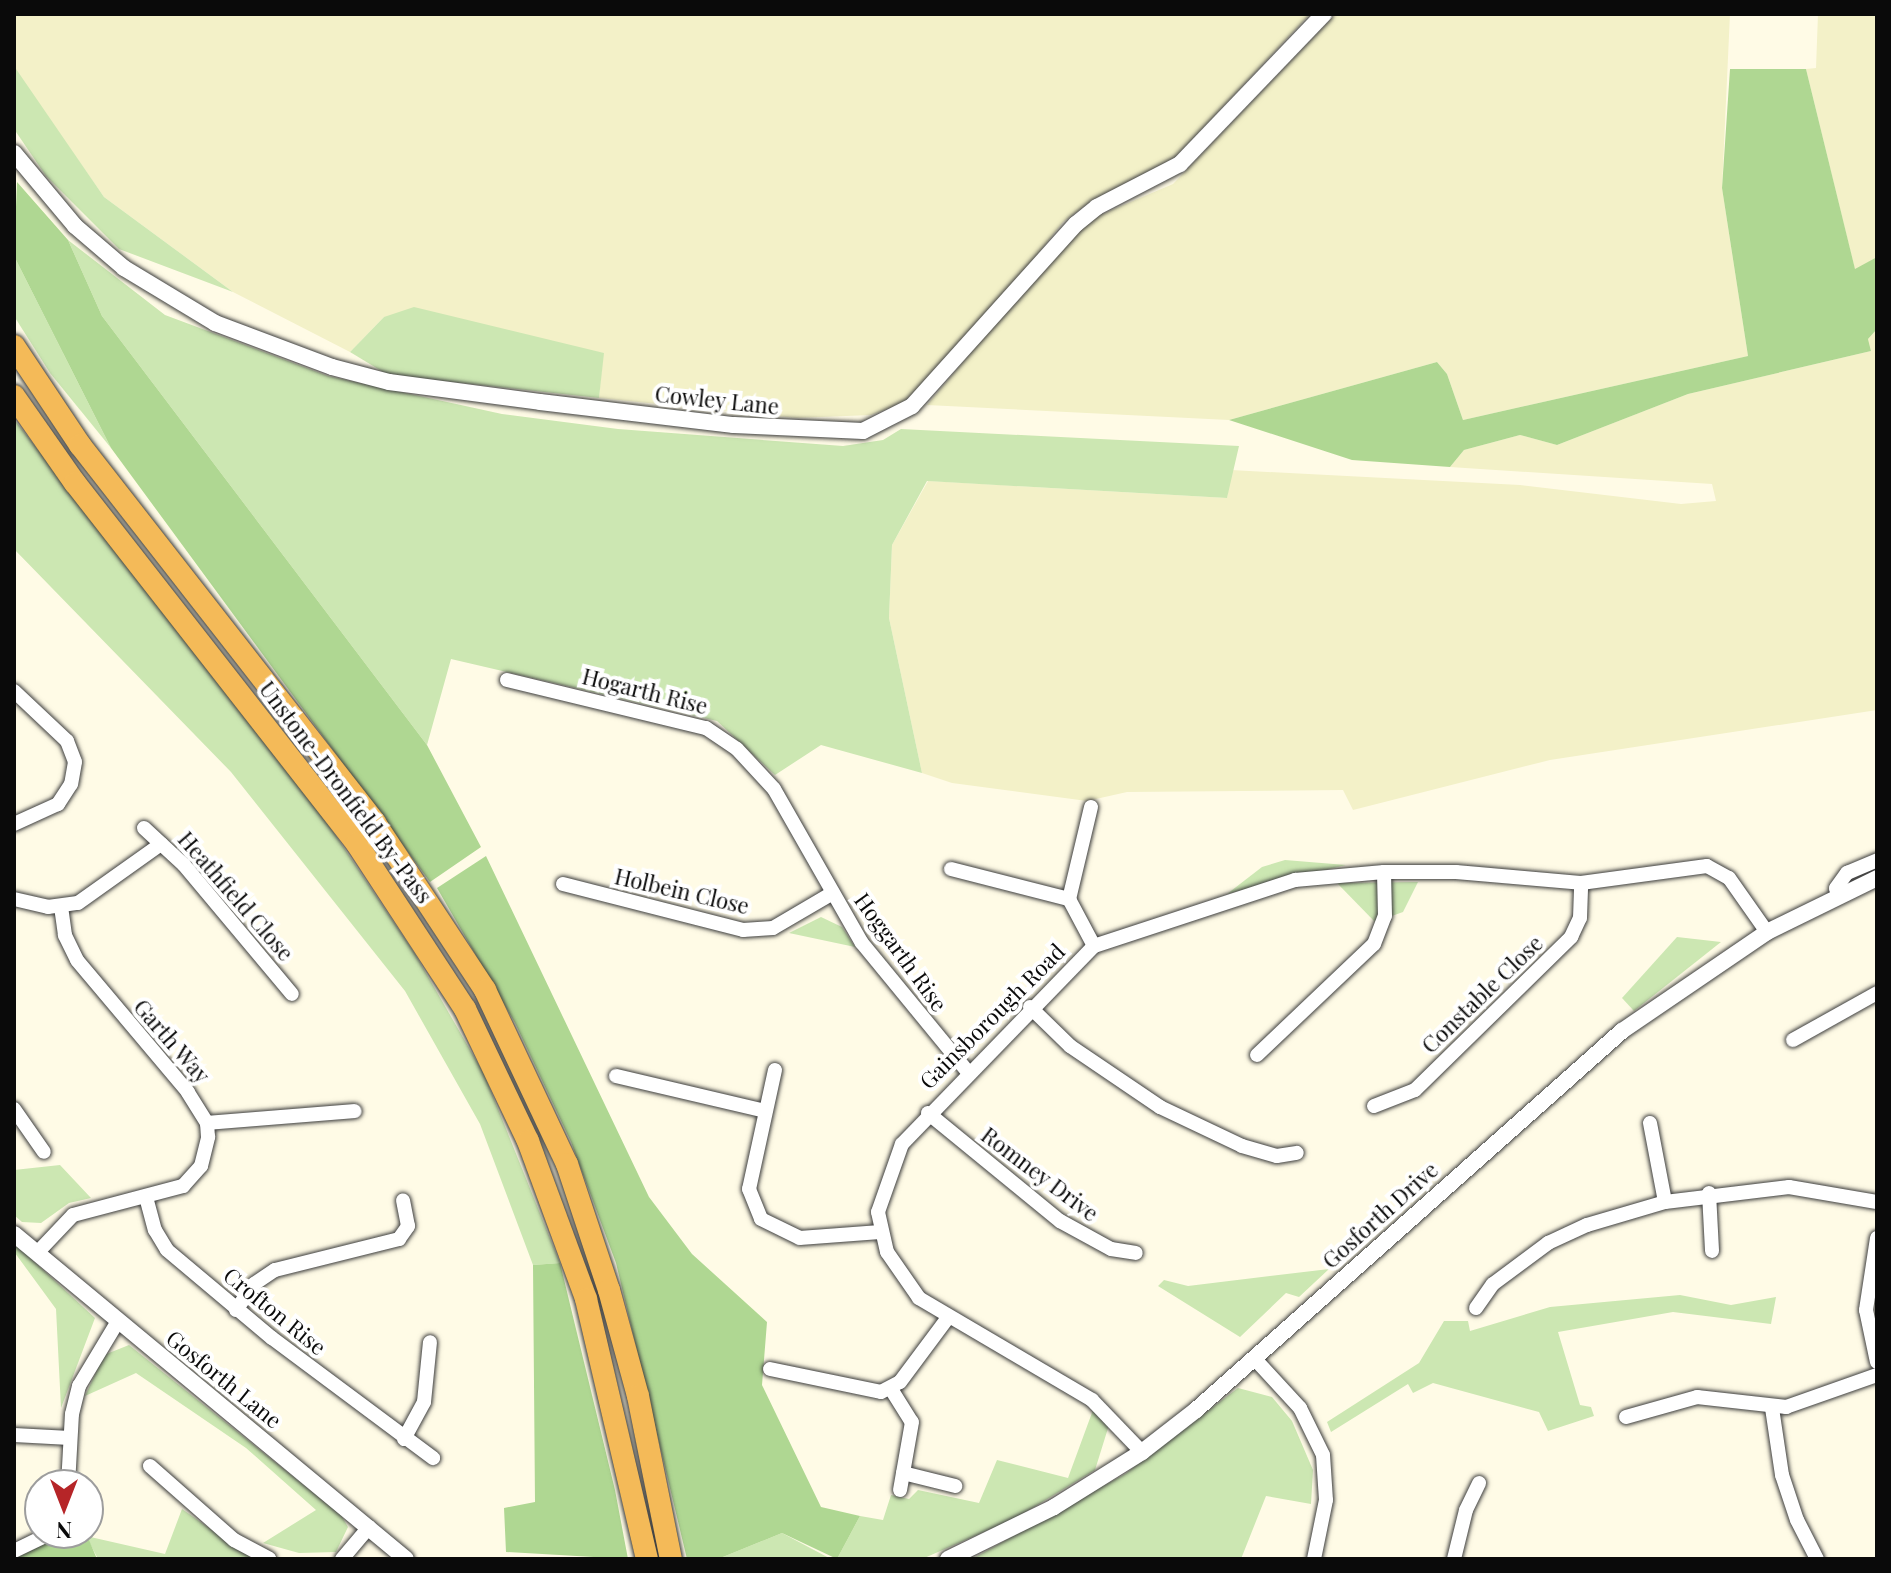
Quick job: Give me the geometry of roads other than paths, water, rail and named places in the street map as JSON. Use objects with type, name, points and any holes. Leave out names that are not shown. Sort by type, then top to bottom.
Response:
[{"type":"highway","name":"Unstone-Dronfield By-Pass","points":[[14,346],[80,445],[375,823],[485,990],[572,1178],[638,1396],[671,1559]]},
{"type":"highway","name":"Unstone-Dronfield By-Pass","points":[[14,396],[130,555],[357,844],[465,1009],[528,1141],[586,1299],[647,1559]]},
{"type":"street","name":"Cowley Lane","points":[[14,153],[75,226],[135,276],[215,323],[332,367],[389,382],[734,425],[863,431],[912,406],[1076,224],[1097,207],[1180,164],[1324,14]]},
{"type":"street","name":"Hogarth Rise","points":[[507,680],[718,733],[774,789],[831,894]]},
{"type":"street","points":[[14,691],[67,741],[75,762],[71,784],[58,804],[14,824]]},
{"type":"street","points":[[1091,807],[1069,899],[1094,946]]},
{"type":"street","name":"Heathfield Close","points":[[144,828],[292,994]]},
{"type":"street","points":[[14,899],[61,907],[92,897],[161,844]]},
{"type":"street","name":"Gosforth Drive","points":[[1838,896],[1836,888],[1847,873],[1877,860]]},
{"type":"street","name":"Gainsborough Road","points":[[880,1232],[879,1202],[890,1167],[928,1113],[1094,946],[1295,880],[1384,872],[1456,872],[1581,883],[1707,866],[1729,878],[1767,932]]},
{"type":"street","points":[[951,869],[1069,899]]},
{"type":"street","points":[[1257,1055],[1374,944],[1385,916],[1384,872]]},
{"type":"street","name":"Gosforth Drive","points":[[948,1559],[1054,1507],[1142,1452],[1254,1358],[1622,1031],[1767,932],[1877,878]]},
{"type":"street","name":"Constable Close","points":[[1374,1106],[1415,1090],[1571,937],[1580,918],[1581,883]]},
{"type":"street","name":"Holbein Close","points":[[563,884],[743,930],[773,928],[831,894]]},
{"type":"street","name":"Hoggarth Rise","points":[[831,894],[876,962],[968,1072]]},
{"type":"street","name":"Garth Way","points":[[61,907],[65,935],[77,960],[188,1092],[207,1123]]},
{"type":"street","points":[[1793,1040],[1877,993]]},
{"type":"street","points":[[1030,1007],[1070,1046],[1160,1107],[1242,1146],[1277,1156],[1297,1153]]},
{"type":"street","points":[[775,1070],[749,1189],[761,1219],[800,1238],[880,1232],[908,1286],[947,1319],[1092,1400],[1142,1452]]},
{"type":"street","points":[[616,1076],[765,1111]]},
{"type":"street","points":[[14,1109],[44,1152]]},
{"type":"street","points":[[37,1253],[73,1215],[146,1197],[194,1178],[206,1151],[207,1123],[355,1111]]},
{"type":"street","name":"Romney Drive","points":[[928,1113],[1060,1221],[1111,1249],[1136,1253]]},
{"type":"street","points":[[1650,1123],[1665,1202]]},
{"type":"street","points":[[1476,1308],[1493,1284],[1548,1243],[1587,1225],[1665,1202],[1709,1193],[1789,1187],[1877,1202]]},
{"type":"street","points":[[1709,1193],[1712,1251]]},
{"type":"street","name":"Crofton Rise","points":[[146,1197],[155,1230],[167,1250],[236,1310],[433,1458]]},
{"type":"street","points":[[236,1310],[254,1284],[275,1270],[399,1239],[408,1226],[403,1200]]},
{"type":"street","name":"Gosforth Lane","points":[[14,1234],[406,1559]]},
{"type":"street","points":[[1877,1238],[1866,1310],[1877,1362]]},
{"type":"street","points":[[770,1369],[867,1391],[891,1389],[947,1319]]},
{"type":"street","points":[[69,1469],[70,1438],[79,1386],[118,1321]]},
{"type":"street","points":[[404,1439],[424,1402],[430,1342]]},
{"type":"street","points":[[1254,1358],[1300,1408],[1323,1455],[1326,1500],[1314,1559]]},
{"type":"street","points":[[1626,1417],[1697,1397],[1772,1408],[1801,1403],[1877,1375]]},
{"type":"street","points":[[891,1389],[912,1422],[900,1490]]},
{"type":"street","points":[[1772,1408],[1782,1475],[1797,1520],[1817,1559]]},
{"type":"street","points":[[14,1435],[70,1438]]},
{"type":"street","points":[[150,1466],[234,1540],[269,1559]]},
{"type":"street","points":[[903,1473],[955,1486]]},
{"type":"street","points":[[1454,1559],[1479,1483]]},
{"type":"street","points":[[342,1559],[369,1527]]}]
